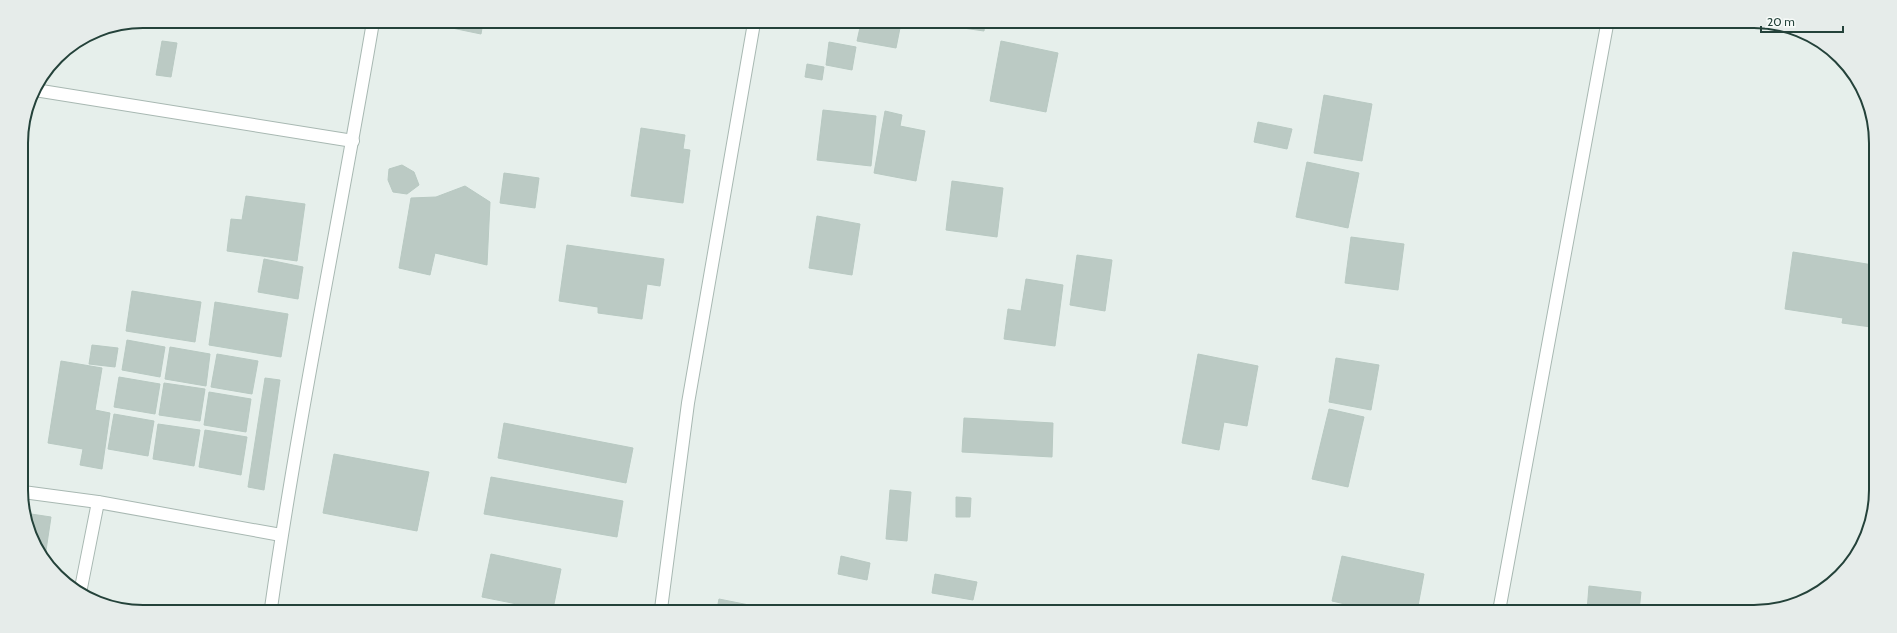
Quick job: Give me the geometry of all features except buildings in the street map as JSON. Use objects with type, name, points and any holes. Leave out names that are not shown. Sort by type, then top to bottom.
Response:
[{"type":"street","points":[[270,605],[281,535],[353,141],[372,28]]},
{"type":"street","points":[[662,605],[688,403],[753,28]]},
{"type":"street","points":[[1500,605],[1606,28]]},
{"type":"street","points":[[41,91],[353,141]]},
{"type":"street","points":[[28,493],[98,502],[281,535]]},
{"type":"street","points":[[81,587],[98,502]]}]
